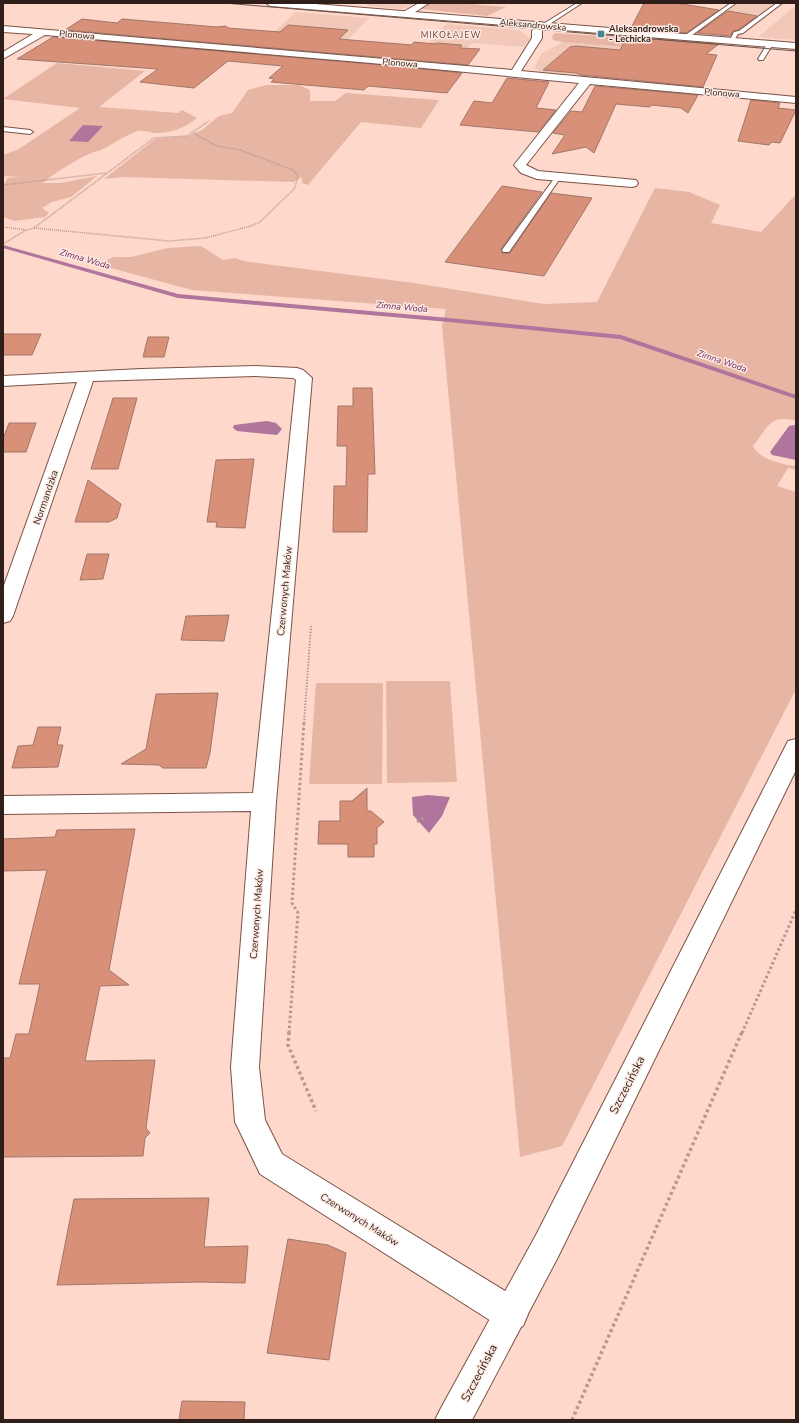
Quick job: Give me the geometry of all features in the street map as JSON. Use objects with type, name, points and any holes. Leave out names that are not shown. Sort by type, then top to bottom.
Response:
[{"type":"street","name":"Aleksandrowska","points":[[270,3],[297,4],[542,26],[796,46]]},
{"type":"street","points":[[406,14],[425,3]]},
{"type":"street","points":[[515,73],[537,38],[537,31],[542,26]]},
{"type":"street","name":"Plonowa","points":[[3,29],[515,73],[796,100]]},
{"type":"street","points":[[3,56],[44,32]]},
{"type":"street","points":[[587,80],[520,165],[522,169],[527,172],[558,177],[632,183]]},
{"type":"street","name":"Czerwonych Maków","points":[[87,377],[141,374],[283,371],[297,373],[304,378],[264,802],[245,1067],[250,1122],[271,1164],[511,1314]]},
{"type":"street","points":[[3,381],[87,377]]},
{"type":"street","name":"Normandzka","points":[[3,616],[87,377]]},
{"type":"street","name":"Szczecińska","points":[[453,1420],[547,1246],[796,747]]},
{"type":"street","points":[[3,805],[264,802]]},
{"type":"lane","points":[[542,26],[580,3]]},
{"type":"lane","points":[[686,37],[734,3]]},
{"type":"lane","points":[[731,41],[736,33],[741,32],[780,3]]},
{"type":"lane","points":[[761,60],[770,44]]},
{"type":"lane","points":[[3,129],[30,132]]},
{"type":"lane","points":[[506,250],[558,177]]},
{"type":"path","points":[[34,228],[154,138],[163,136],[187,136],[210,120]]},
{"type":"path","points":[[3,244],[27,230],[34,228],[169,241],[205,238],[251,226],[260,222],[295,188],[298,175],[293,170],[240,150],[217,146],[193,133]]},
{"type":"path","points":[[3,184],[30,183],[107,172]]},
{"type":"path","points":[[3,227],[27,230]]},
{"type":"path","points":[[311,626],[292,903],[298,914],[288,1045],[316,1111]]},
{"type":"path","points":[[417,822],[425,817]]},
{"type":"path","points":[[572,1420],[796,910]]},
{"type":"shaded area","points":[[371,3],[415,3],[403,9],[366,6]]},
{"type":"shaded area","points":[[431,3],[459,3],[506,7],[487,16],[421,9]]},
{"type":"shaded area","points":[[739,3],[785,3],[740,37],[696,33]]},
{"type":"shaded area","points":[[796,5],[796,40],[758,37]]},
{"type":"shaded area","points":[[296,12],[369,18],[334,54],[257,48]]},
{"type":"shaded area","points":[[446,24],[519,30],[530,38],[524,47],[472,43],[454,65],[412,61]]},
{"type":"shaded area","points":[[555,33],[667,41],[672,51],[563,42],[553,40],[552,36]]},
{"type":"shaded area","points":[[563,42],[679,52],[659,83],[544,73],[534,68],[542,53]]},
{"type":"shaded area","points":[[57,63],[145,71],[99,107],[178,113],[182,110],[197,118],[188,125],[171,131],[154,133],[138,131],[99,151],[79,159],[43,183],[61,183],[97,176],[71,197],[52,202],[42,208],[49,213],[45,217],[14,221],[3,217],[3,185],[8,178],[19,177],[3,176],[3,155],[19,149],[80,108],[3,99]]},
{"type":"shaded area","points":[[266,85],[299,85],[310,90],[310,101],[335,101],[346,93],[439,100],[421,128],[361,122],[308,185],[302,183],[302,177],[294,182],[123,177],[104,179],[155,139],[188,136],[202,130],[219,116],[232,113],[248,90]]},
{"type":"shaded area","points":[[83,125],[103,126],[88,142],[69,141]]},
{"type":"shaded area","points":[[655,188],[689,192],[720,205],[711,223],[761,232],[796,194],[796,421],[780,419],[775,421],[766,428],[753,446],[756,451],[765,458],[778,463],[796,466],[796,470],[788,468],[777,486],[796,492],[796,689],[562,1146],[520,1157],[442,326],[446,309],[192,290],[96,264],[114,257],[131,257],[168,248],[201,246],[223,260],[236,258],[243,261],[414,283],[544,304],[597,302]]},
{"type":"shaded area","points":[[267,421],[276,423],[282,429],[277,435],[237,431],[233,428],[234,425]]},
{"type":"shaded area","points":[[789,426],[796,426],[796,460],[772,455],[770,452]]},
{"type":"shaded area","points":[[386,681],[450,681],[457,782],[387,783]]},
{"type":"shaded area","points":[[316,683],[383,683],[382,784],[309,784]]},
{"type":"shaded area","points":[[428,795],[450,797],[442,816],[429,833],[413,815],[412,797]]},
{"type":"building","points":[[644,3],[676,3],[719,10],[686,33],[631,28]]},
{"type":"building","points":[[728,11],[757,16],[738,30],[733,31],[730,36],[697,33]]},
{"type":"building","points":[[82,19],[117,23],[122,19],[217,27],[226,26],[228,28],[280,32],[288,25],[348,30],[339,39],[412,45],[414,42],[436,43],[462,45],[460,48],[480,49],[468,65],[65,30]]},
{"type":"building","points":[[53,37],[462,73],[447,93],[368,86],[364,90],[271,82],[274,79],[269,78],[283,66],[228,61],[194,88],[140,82],[158,69],[17,59]]},
{"type":"building","points":[[627,37],[719,44],[706,54],[717,55],[703,87],[543,70],[570,47],[576,46],[620,50]]},
{"type":"building","points":[[507,78],[549,82],[536,108],[556,110],[538,132],[460,125],[474,101],[492,103]]},
{"type":"building","points":[[595,86],[698,95],[688,113],[681,108],[616,104],[594,153],[586,147],[552,154],[565,135],[553,133],[571,111],[582,112]]},
{"type":"building","points":[[751,100],[780,103],[778,108],[796,110],[780,143],[772,142],[769,145],[738,141]]},
{"type":"building","points":[[502,186],[542,192],[501,249],[503,254],[510,253],[551,193],[592,198],[544,276],[445,262]]},
{"type":"building","points":[[3,334],[41,334],[32,355],[3,355]]},
{"type":"building","points":[[148,337],[169,337],[164,357],[143,357]]},
{"type":"building","points":[[353,388],[372,388],[375,474],[368,474],[367,532],[333,532],[334,486],[346,486],[347,446],[337,446],[338,406],[353,406]]},
{"type":"building","points":[[113,398],[137,398],[118,469],[91,469]]},
{"type":"building","points":[[9,423],[36,423],[26,452],[3,452],[3,439]]},
{"type":"building","points":[[254,459],[245,528],[216,527],[217,522],[207,522],[216,460]]},
{"type":"building","points":[[88,480],[121,504],[117,518],[109,522],[75,522]]},
{"type":"building","points":[[87,554],[109,554],[103,579],[80,580]]},
{"type":"building","points":[[229,615],[224,641],[181,640],[186,616]]},
{"type":"building","points":[[218,693],[210,753],[206,768],[163,768],[159,765],[121,764],[146,749],[156,694]]},
{"type":"building","points":[[38,727],[61,727],[57,745],[63,745],[58,767],[12,768],[18,746],[33,745]]},
{"type":"building","points":[[367,788],[367,811],[371,811],[384,822],[377,828],[377,844],[374,844],[374,857],[348,857],[348,844],[318,844],[319,821],[340,821],[340,801],[352,801]]},
{"type":"building","points":[[135,829],[109,970],[129,985],[100,986],[85,1061],[155,1060],[146,1128],[150,1133],[145,1138],[143,1156],[3,1157],[3,1058],[10,1058],[16,1034],[29,1034],[40,984],[19,984],[47,870],[3,871],[3,839],[55,837],[57,830]]},
{"type":"building","points":[[209,1198],[204,1247],[248,1246],[245,1283],[200,1282],[57,1285],[74,1199]]},
{"type":"building","points":[[288,1239],[328,1245],[346,1253],[329,1360],[267,1353]]},
{"type":"building","points":[[182,1401],[245,1402],[244,1420],[179,1420]]},
{"type":"waterway","name":"Zimna Woda","points":[[3,246],[178,296],[621,337],[796,397]]},
{"type":"tram line","points":[[224,3],[796,51]]},
{"type":"place","name":"Aleksandrowska - Lechicka","points":[[601,34]]},
{"type":"district","name":"MIKOŁAJEW","points":[[451,35]]}]
